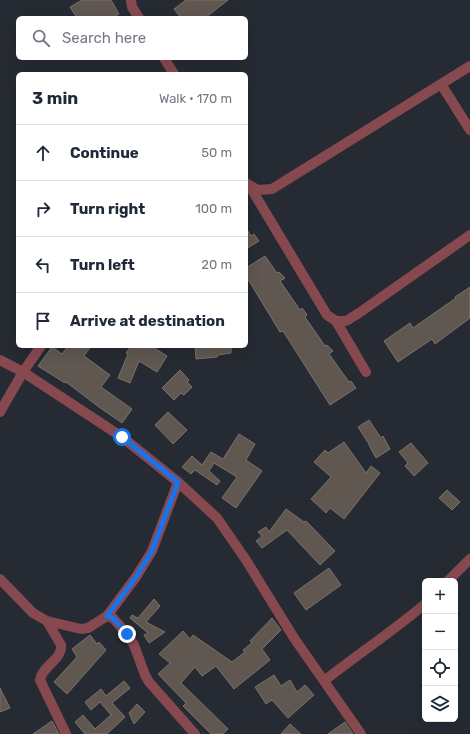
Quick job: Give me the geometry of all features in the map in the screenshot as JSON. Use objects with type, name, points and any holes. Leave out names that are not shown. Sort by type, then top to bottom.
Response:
[{"type":"street","points":[[131,0],[132,7],[138,16]]},
{"type":"street","points":[[165,60],[173,72]]},
{"type":"street","points":[[248,185],[258,190],[272,189],[470,66]]},
{"type":"street","points":[[441,84],[470,130]]},
{"type":"street","points":[[248,186],[327,314],[336,321],[366,372]]},
{"type":"street","points":[[336,321],[346,321],[359,313],[470,235]]},
{"type":"street","points":[[0,412],[22,372],[40,348]]},
{"type":"street","points":[[0,360],[22,372],[122,437],[178,482],[217,518],[246,560],[294,638],[361,734]]},
{"type":"street","points":[[0,578],[28,610],[47,622],[81,629],[88,628],[107,616],[136,577],[152,551],[178,482]]},
{"type":"street","points":[[451,578],[470,559]]},
{"type":"street","points":[[324,681],[362,651],[405,621],[422,607]]},
{"type":"street","points":[[107,616],[113,618],[127,634],[134,645],[149,682],[195,734]]},
{"type":"street","points":[[47,622],[61,645],[61,648],[58,656],[44,670],[40,680],[66,734]]},
{"type":"building","points":[[82,0],[111,0],[119,14],[115,16],[76,16],[70,7]]},
{"type":"building","points":[[186,0],[228,0],[208,16],[179,16],[174,9]]},
{"type":"building","points":[[248,231],[251,236],[254,234],[259,241],[248,248]]},
{"type":"building","points":[[265,256],[277,273],[279,272],[285,278],[280,281],[300,310],[302,308],[307,315],[305,317],[325,346],[327,345],[333,351],[329,354],[349,382],[351,381],[356,388],[330,405],[283,331],[280,332],[248,279],[248,267]]},
{"type":"building","points":[[470,287],[470,318],[435,344],[432,339],[398,362],[384,341],[410,323],[413,328]]},
{"type":"building","points":[[51,348],[62,354],[66,348],[90,348],[84,356],[110,375],[101,387],[132,409],[122,423],[66,382],[65,383],[38,366]]},
{"type":"building","points":[[130,348],[154,348],[167,356],[157,372],[139,361],[130,383],[118,378],[128,354],[126,353]]},
{"type":"building","points":[[195,348],[231,348],[231,353],[218,355],[217,357],[196,359]]},
{"type":"building","points":[[180,370],[189,380],[187,382],[192,387],[184,395],[181,393],[174,400],[162,388]]},
{"type":"building","points":[[168,412],[187,430],[173,444],[155,425]]},
{"type":"building","points":[[369,420],[381,438],[383,436],[390,449],[376,458],[358,427]]},
{"type":"building","points":[[239,434],[255,444],[246,460],[262,471],[236,508],[222,498],[237,477],[214,463],[209,471],[220,481],[217,485],[195,470],[191,474],[182,467],[192,456],[202,465],[211,452],[223,459]]},
{"type":"building","points":[[344,442],[366,473],[371,466],[380,473],[344,519],[330,508],[326,513],[311,499],[331,477],[314,462],[325,450],[328,453]]},
{"type":"building","points":[[411,443],[428,463],[414,476],[405,466],[408,463],[399,452]]},
{"type":"building","points":[[447,490],[460,502],[452,510],[439,498]]},
{"type":"building","points":[[286,509],[304,522],[306,521],[335,551],[320,565],[287,530],[262,548],[256,541],[262,536],[258,532],[266,527],[269,532]]},
{"type":"building","points":[[329,568],[341,585],[306,610],[294,593]]},
{"type":"building","points":[[154,599],[160,606],[146,622],[165,632],[149,643],[144,635],[148,633],[130,618],[132,615],[138,618]]},
{"type":"building","points":[[272,618],[281,630],[262,649],[270,660],[234,689],[216,666],[202,676],[195,667],[181,683],[228,729],[223,734],[211,734],[183,706],[186,703],[158,674],[170,663],[159,654],[183,631],[190,639],[193,635],[232,662],[245,652],[243,650],[252,643],[250,641]]},
{"type":"building","points":[[90,635],[97,644],[99,642],[106,650],[67,694],[54,682],[77,657],[72,649]]},
{"type":"building","points":[[274,675],[281,686],[290,680],[297,692],[305,685],[314,695],[288,718],[272,700],[266,704],[255,687]]},
{"type":"building","points":[[124,681],[130,688],[112,703],[125,717],[107,734],[85,734],[75,722],[83,715],[95,729],[111,715],[100,702],[91,710],[85,702],[101,689],[106,696]]},
{"type":"building","points":[[0,688],[10,708],[0,712]]},
{"type":"building","points":[[137,704],[145,712],[134,724],[129,713]]},
{"type":"building","points":[[52,721],[59,734],[33,734]]},
{"type":"building","points":[[345,722],[353,734],[328,734]]},
{"type":"building","points":[[290,724],[301,734],[281,734]]},
{"type":"route","points":[[122,437],[178,482],[152,551],[136,577],[107,616],[113,618],[127,634]]}]
